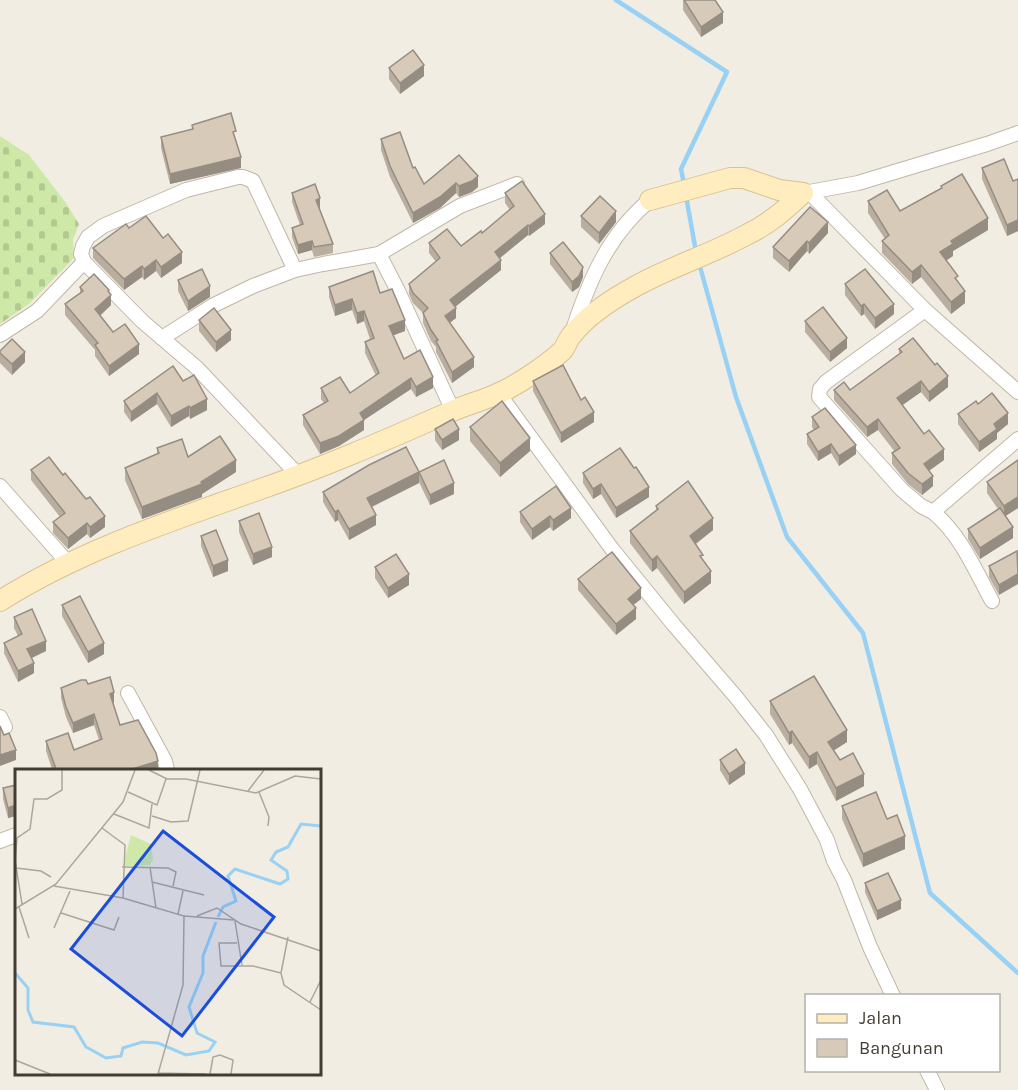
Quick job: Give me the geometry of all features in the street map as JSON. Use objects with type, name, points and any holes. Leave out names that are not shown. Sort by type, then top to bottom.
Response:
[{"type":"street","points":[[0,602],[28,583],[68,563],[182,516],[299,476],[379,445],[453,411],[499,394],[550,361],[564,349],[571,336],[594,271],[610,244],[633,214],[650,200],[714,181],[744,178],[779,190],[807,193],[858,183],[1018,133]]},
{"type":"street","points":[[295,270],[253,182],[243,177],[186,190],[103,226],[88,237],[81,254],[84,262],[162,338],[197,368],[299,476]]},
{"type":"street","points":[[162,338],[214,305],[253,286],[295,270],[379,254],[460,206],[517,184]]},
{"type":"street","points":[[571,336],[592,315],[636,285],[748,234],[807,193]]},
{"type":"street","points":[[807,193],[925,310],[1018,392]]},
{"type":"street","points":[[379,254],[453,411]]},
{"type":"street","points":[[0,335],[37,311],[84,262]]},
{"type":"street","points":[[925,310],[826,382],[819,392],[819,397],[902,490],[921,506],[933,512],[951,529],[992,601]]},
{"type":"street","points":[[499,394],[612,549],[766,735],[800,789],[827,840],[870,947],[892,994]]},
{"type":"street","points":[[933,512],[1018,439]]},
{"type":"street","points":[[0,486],[68,563]]},
{"type":"street","points":[[128,693],[165,761],[167,769]]},
{"type":"street","points":[[0,841],[15,835]]},
{"type":"street","points":[[928,1072],[937,1090]]},
{"type":"green space","points":[[0,136],[29,155],[79,224],[73,240],[74,258],[29,304],[0,324]]},
{"type":"building","points":[[684,0],[715,0],[723,12],[701,27]]},
{"type":"building","points":[[413,50],[424,65],[400,83],[389,68]]},
{"type":"building","points":[[231,113],[236,131],[233,132],[241,157],[170,174],[161,137],[193,129],[192,125]]},
{"type":"building","points":[[400,132],[413,168],[415,167],[424,184],[459,155],[478,176],[459,186],[456,183],[440,197],[413,213],[390,166],[381,139]]},
{"type":"building","points":[[1004,159],[1013,181],[1018,179],[1018,220],[1007,225],[982,168]]},
{"type":"building","points":[[962,174],[988,218],[951,241],[953,244],[940,252],[958,276],[955,278],[965,291],[951,302],[921,265],[912,272],[882,241],[889,235],[868,201],[887,190],[900,211]]},
{"type":"building","points":[[522,181],[545,214],[495,252],[501,260],[450,300],[456,308],[445,316],[474,357],[452,372],[423,313],[428,308],[413,293],[409,284],[440,258],[429,243],[447,229],[461,246],[481,231],[482,233],[514,206],[505,193]]},
{"type":"building","points":[[315,184],[320,198],[316,200],[333,244],[314,247],[312,241],[298,245],[292,228],[303,224],[292,193]]},
{"type":"building","points":[[600,196],[616,211],[599,233],[581,216]]},
{"type":"building","points":[[810,207],[828,222],[789,261],[773,247]]},
{"type":"building","points":[[146,216],[163,238],[168,234],[182,252],[161,267],[156,260],[144,269],[142,266],[124,279],[93,248],[126,224],[129,228]]},
{"type":"building","points":[[563,242],[583,267],[579,276],[572,282],[550,253]]},
{"type":"building","points":[[202,269],[210,286],[188,301],[178,280]]},
{"type":"building","points":[[865,269],[894,304],[875,318],[864,304],[861,306],[845,284]]},
{"type":"building","points":[[373,271],[380,293],[392,289],[405,320],[389,326],[404,359],[420,350],[433,377],[416,387],[411,378],[360,413],[364,420],[339,436],[320,443],[303,415],[328,401],[321,388],[340,377],[350,393],[379,373],[365,342],[374,338],[364,311],[357,313],[352,299],[335,305],[329,287]]},
{"type":"building","points":[[94,274],[111,295],[95,309],[113,332],[125,324],[139,344],[109,366],[95,345],[98,343],[65,304],[83,291],[80,287]]},
{"type":"building","points":[[823,307],[847,338],[830,352],[805,321]]},
{"type":"building","points":[[214,308],[231,330],[216,342],[199,320]]},
{"type":"building","points":[[913,338],[935,365],[937,363],[948,376],[929,392],[921,381],[897,398],[924,434],[929,430],[944,449],[924,464],[933,476],[922,484],[908,473],[892,453],[900,448],[878,419],[867,427],[834,390],[844,382],[850,390],[902,352],[899,349]]},
{"type":"building","points":[[12,339],[25,352],[12,364],[0,351]]},
{"type":"building","points":[[563,365],[581,400],[585,397],[594,412],[561,433],[533,381]]},
{"type":"building","points":[[173,366],[183,381],[194,375],[207,399],[171,416],[157,393],[131,412],[124,401]]},
{"type":"building","points":[[992,393],[1008,413],[994,424],[997,429],[979,442],[958,414],[976,401],[978,404]]},
{"type":"building","points":[[502,401],[530,438],[500,463],[470,427]]},
{"type":"building","points":[[825,408],[856,445],[839,456],[831,444],[818,452],[807,434],[819,427],[812,417]]},
{"type":"building","points":[[453,419],[459,429],[442,440],[435,429]]},
{"type":"building","points":[[220,436],[236,460],[201,482],[202,484],[142,507],[125,468],[159,453],[157,448],[182,439],[188,457]]},
{"type":"building","points":[[406,447],[419,472],[367,498],[376,515],[349,529],[338,510],[335,512],[323,492],[369,465]]},
{"type":"building","points":[[620,448],[649,487],[616,508],[601,484],[593,489],[583,473]]},
{"type":"building","points":[[49,457],[63,475],[65,473],[86,499],[90,497],[105,516],[90,527],[87,523],[68,538],[53,522],[65,513],[31,470]]},
{"type":"building","points":[[444,460],[454,483],[430,495],[419,472]]},
{"type":"building","points":[[1018,460],[1018,497],[1004,506],[987,482]]},
{"type":"building","points":[[688,481],[713,518],[690,536],[711,571],[684,592],[657,556],[652,560],[630,531],[658,509],[656,506]]},
{"type":"building","points":[[556,486],[571,508],[553,520],[550,516],[532,529],[520,512]]},
{"type":"building","points":[[1000,508],[1013,527],[980,548],[968,529]]},
{"type":"building","points":[[259,513],[272,547],[253,554],[239,521]]},
{"type":"building","points":[[216,530],[228,560],[213,566],[201,536]]},
{"type":"building","points":[[1017,551],[1018,574],[999,585],[989,566]]},
{"type":"building","points":[[612,552],[641,588],[628,599],[636,608],[616,624],[578,579]]},
{"type":"building","points":[[396,554],[409,574],[388,588],[375,567]]},
{"type":"building","points":[[80,596],[104,643],[88,652],[62,605]]},
{"type":"building","points":[[32,609],[46,641],[27,649],[34,663],[18,671],[4,643],[22,634],[14,617]]},
{"type":"building","points":[[814,676],[847,730],[828,742],[840,760],[853,753],[864,774],[836,788],[817,752],[809,757],[792,731],[789,733],[770,701]]},
{"type":"building","points":[[110,677],[114,692],[110,694],[120,725],[138,720],[158,761],[132,769],[56,769],[46,741],[68,733],[74,750],[102,739],[94,714],[73,723],[61,688],[81,680],[86,680],[88,684]]},
{"type":"building","points":[[0,726],[4,735],[9,733],[16,750],[0,755]]},
{"type":"building","points":[[736,749],[745,763],[729,774],[720,760]]},
{"type":"building","points":[[15,785],[15,805],[8,808],[3,788]]},
{"type":"building","points":[[876,792],[887,819],[897,815],[905,836],[863,854],[842,806]]},
{"type":"building","points":[[888,873],[901,900],[877,911],[865,883]]},
{"type":"waterway","points":[[616,0],[727,72],[681,169],[684,184]]},
{"type":"waterway","points":[[686,196],[696,252]]},
{"type":"waterway","points":[[699,263],[736,397],[787,537],[863,633],[930,893],[1018,973]]}]
